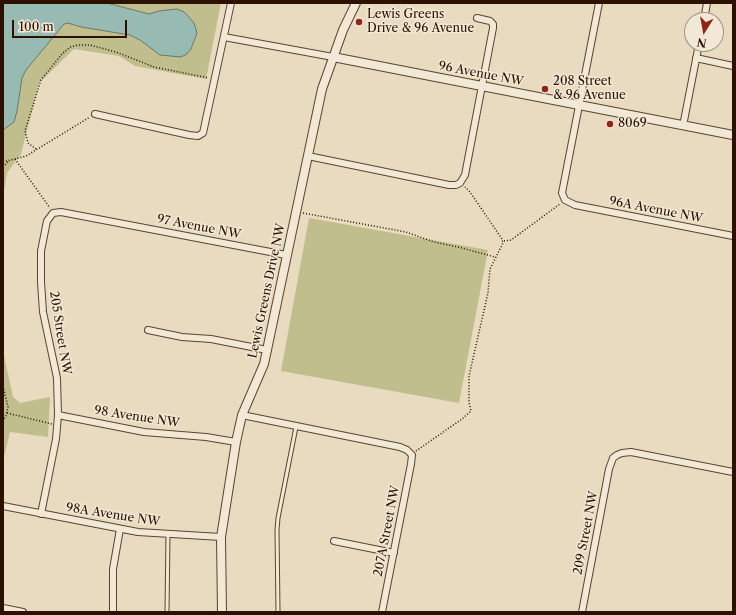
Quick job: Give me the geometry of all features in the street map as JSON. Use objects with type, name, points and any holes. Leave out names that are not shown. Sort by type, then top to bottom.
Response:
[{"type":"street","points":[[95,114],[189,135],[198,136],[203,133],[231,3]]},
{"type":"street","name":"Lewis Greens Drive NW","points":[[222,612],[221,537],[236,442],[242,415],[264,364],[322,89],[343,30],[356,3]]},
{"type":"street","points":[[564,200],[562,193],[599,3]]},
{"type":"street","points":[[308,156],[449,185],[456,185],[460,183],[465,175],[493,24],[490,21],[477,18]]},
{"type":"street","name":"96 Avenue NW","points":[[224,37],[733,135]]},
{"type":"street","points":[[683,126],[697,52]]},
{"type":"street","points":[[696,58],[733,66]]},
{"type":"street","name":"96A Avenue NW","points":[[564,200],[574,205],[733,236]]},
{"type":"street","name":"97 Avenue NW","points":[[53,213],[61,212],[107,220],[286,255]]},
{"type":"street","name":"205 Street NW","points":[[41,514],[58,415],[57,378],[43,312],[40,282],[41,251],[47,221],[53,213]]},
{"type":"street","points":[[148,330],[182,337],[211,339],[267,350]]},
{"type":"street","name":"98 Avenue NW","points":[[58,415],[148,432],[206,437],[236,442]]},
{"type":"street","points":[[242,415],[400,447],[407,450],[412,455]]},
{"type":"street","name":"209 Street NW","points":[[582,612],[609,469],[613,458],[622,453],[630,452],[733,472]]},
{"type":"street","name":"207A Street NW","points":[[382,612],[412,464],[412,455]]},
{"type":"street","name":"98A Avenue NW","points":[[3,506],[138,532],[221,537]]},
{"type":"street","points":[[113,612],[113,569],[120,529]]},
{"type":"street","points":[[334,541],[394,553]]},
{"type":"street","points":[[3,608],[23,612]]},
{"type":"lane","points":[[278,612],[278,518],[296,427]]},
{"type":"lane","points":[[168,534],[168,612]]},
{"type":"path","points":[[36,149],[28,143],[25,131],[41,80],[62,54],[70,47],[90,45],[116,52],[154,67],[211,78]]},
{"type":"path","points":[[3,162],[26,156],[95,114]]},
{"type":"path","points":[[16,159],[53,213]]},
{"type":"path","points":[[3,167],[9,161]]},
{"type":"path","points":[[412,455],[471,411],[469,402],[469,376],[488,293],[489,274],[503,241],[470,192],[460,183]]},
{"type":"path","points":[[503,241],[512,240],[564,200]]},
{"type":"path","points":[[296,212],[406,232],[434,242],[495,257]]},
{"type":"path","points":[[3,386],[7,400],[7,413],[3,420]]},
{"type":"path","points":[[7,413],[57,426]]},
{"type":"shaded area","points":[[3,3],[221,3],[206,79],[135,66],[119,56],[74,49],[39,83],[21,154],[7,173],[3,197]]},
{"type":"shaded area","points":[[309,218],[488,250],[459,403],[281,371]]},
{"type":"shaded area","points":[[3,351],[13,397],[20,403],[50,397],[48,437],[10,432],[4,457]]},
{"type":"water","points":[[3,3],[107,3],[149,14],[177,9],[184,12],[194,23],[197,33],[191,49],[187,54],[181,57],[160,55],[140,40],[130,35],[81,27],[68,23],[64,24],[26,70],[22,78],[14,122],[3,130]]},
{"type":"place","name":"Lewis Greens Drive & 96 Avenue","points":[[359,22]]},
{"type":"place","name":"208 Street & 96 Avenue","points":[[545,89]]},
{"type":"place","name":"8069","points":[[610,124]]}]
